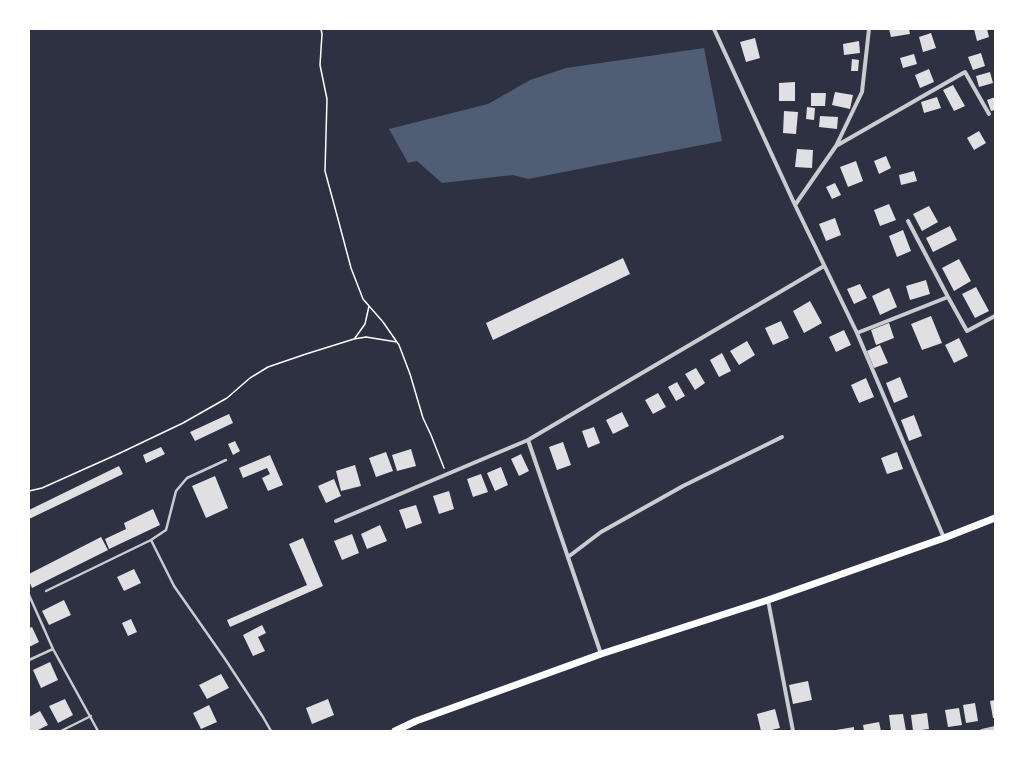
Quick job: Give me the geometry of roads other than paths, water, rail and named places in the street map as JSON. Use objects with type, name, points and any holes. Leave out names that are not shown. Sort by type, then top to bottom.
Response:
[{"type":"main road","points":[[395,731],[416,721],[601,654],[768,600],[944,538],[995,518]]},
{"type":"street","points":[[714,29],[795,205],[857,333],[944,538]]},
{"type":"street","points":[[795,205],[836,146],[862,92],[869,29]]},
{"type":"street","points":[[836,146],[965,72],[989,114]]},
{"type":"street","points":[[908,221],[967,331],[995,316]]},
{"type":"street","points":[[336,521],[528,440],[824,266]]},
{"type":"street","points":[[857,333],[948,296]]},
{"type":"street","points":[[568,556],[601,532],[683,486],[782,437]]},
{"type":"street","points":[[528,440],[601,654]]},
{"type":"street","points":[[768,600],[793,731]]},
{"type":"street","points":[[982,731],[995,728]]},
{"type":"lane","points":[[46,591],[151,540],[166,530],[176,491],[187,478],[226,460]]},
{"type":"lane","points":[[151,540],[174,586],[225,659],[271,731]]},
{"type":"lane","points":[[29,595],[53,648],[98,731]]},
{"type":"lane","points":[[29,660],[53,648]]},
{"type":"lane","points":[[61,731],[90,716]]},
{"type":"water","points":[[704,48],[722,141],[528,179],[513,175],[442,183],[417,161],[408,163],[389,129],[488,104],[530,80],[566,68]]}]
